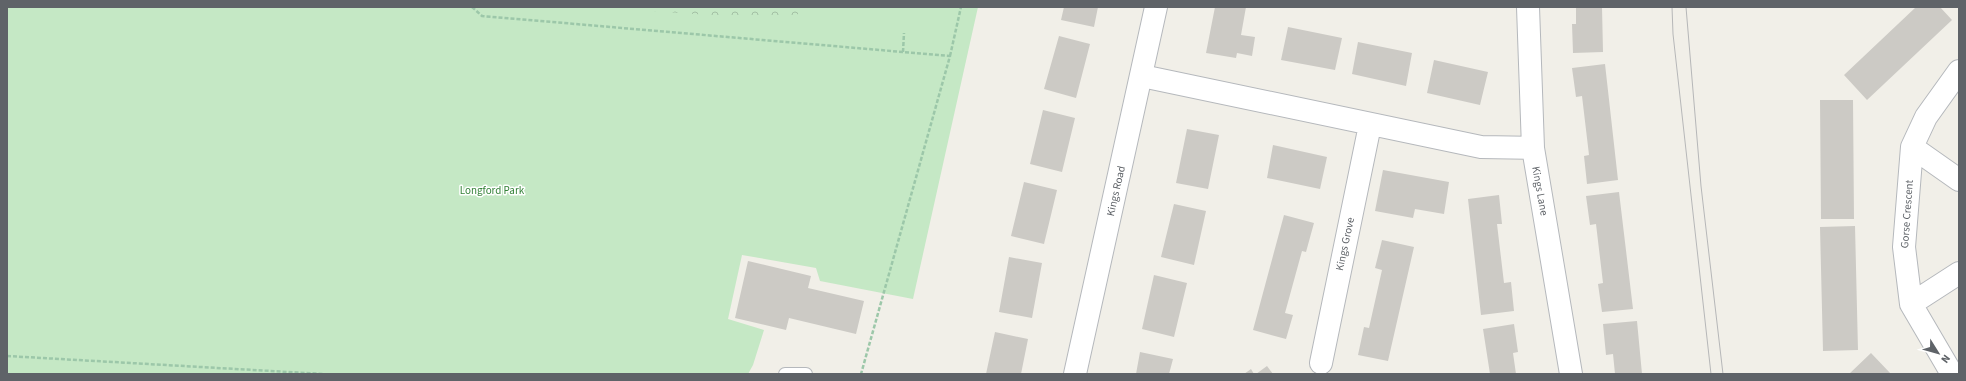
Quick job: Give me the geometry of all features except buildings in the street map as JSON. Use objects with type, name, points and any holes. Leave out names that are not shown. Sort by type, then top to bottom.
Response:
[{"type":"street","name":"Kings Road","points":[[1075,374],[1142,76],[1156,7]]},
{"type":"street","name":"Kings Lane","points":[[1528,7],[1533,148],[1571,374]]},
{"type":"street","name":"Gorse Crescent","points":[[1952,374],[1911,304],[1904,247],[1912,147],[1926,117],[1959,71]]},
{"type":"street","points":[[1142,76],[1481,147],[1533,148]]},
{"type":"street","name":"Kings Grove","points":[[1321,363],[1370,124]]},
{"type":"street","points":[[1912,147],[1959,180]]},
{"type":"street","points":[[1911,304],[1959,273]]},
{"type":"lane","points":[[785,374],[806,374]]},
{"type":"path","points":[[472,7],[482,16],[950,56]]},
{"type":"path","points":[[861,374],[950,56],[961,7]]},
{"type":"path","points":[[903,52],[904,33]]},
{"type":"path","points":[[7,356],[324,374]]},
{"type":"green space","name":"Longford Park","points":[[7,7],[978,7],[913,299],[820,281],[816,268],[742,255],[728,319],[764,330],[753,365],[748,374],[7,374]]},
{"type":"green space","points":[[593,7],[811,7],[812,12],[766,19]]},
{"type":"tram line","points":[[1672,7],[1673,34],[1711,374]]},
{"type":"tram line","points":[[1686,7],[1701,186],[1723,374]]}]
